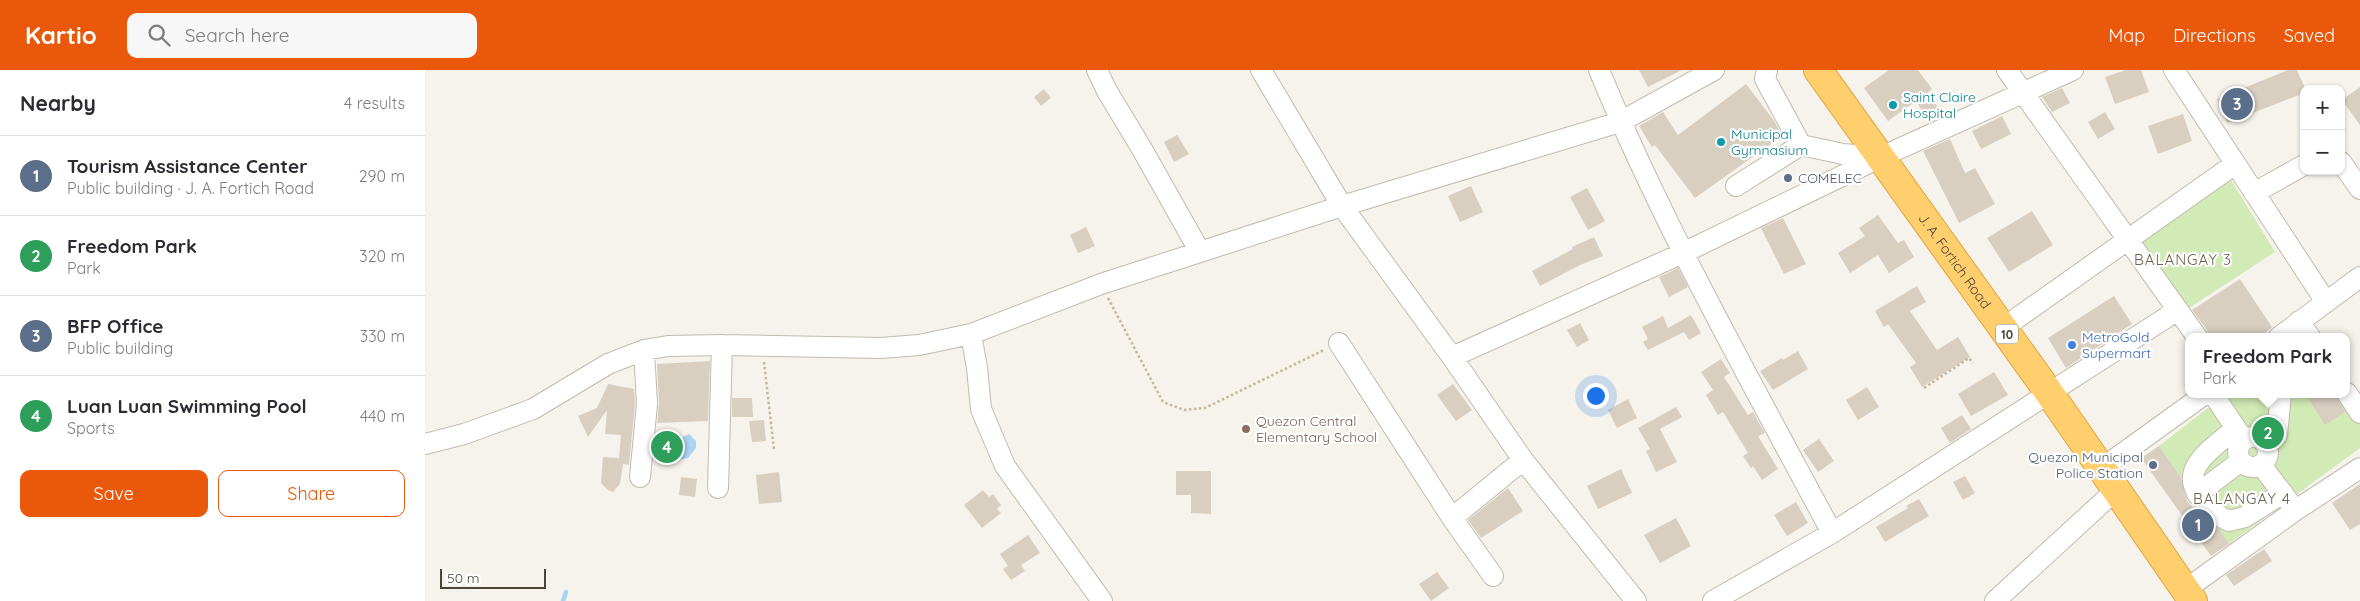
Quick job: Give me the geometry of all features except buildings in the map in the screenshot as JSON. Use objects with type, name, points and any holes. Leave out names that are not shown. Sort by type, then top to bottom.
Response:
[{"type":"highway","name":"J. A. Fortich Road","points":[[1818,70],[2050,394],[2189,595]]},
{"type":"street","points":[[1097,70],[1107,91],[1200,252]]},
{"type":"street","points":[[1261,70],[1342,206],[1452,357],[1523,460],[1636,601]]},
{"type":"street","points":[[1599,70],[1620,122],[1683,253],[1832,533]]},
{"type":"street","points":[[425,444],[463,434],[533,409],[608,364],[645,350],[668,346],[722,345],[881,348],[919,345],[971,334],[1101,284],[1342,206],[1620,122],[1714,70]]},
{"type":"street","points":[[1767,70],[1765,79],[1801,145]]},
{"type":"street","points":[[2007,70],[2194,333]]},
{"type":"street","points":[[1452,357],[1683,253],[1881,157],[2024,94],[2073,70]]},
{"type":"street","points":[[2174,70],[2326,302]]},
{"type":"street","points":[[1736,186],[1801,145],[1843,154],[1881,157]]},
{"type":"street","points":[[2003,328],[2235,164]]},
{"type":"street","points":[[2254,193],[2300,167]]},
{"type":"street","points":[[2345,168],[2360,189]]},
{"type":"street","points":[[2292,333],[2304,329],[2326,302],[2360,277]]},
{"type":"street","points":[[1713,601],[1832,533],[2178,310]]},
{"type":"street","points":[[971,334],[981,409],[1005,466],[1102,601]]},
{"type":"street","points":[[1339,343],[1452,518],[1493,576]]},
{"type":"street","points":[[717,488],[722,345]]},
{"type":"street","points":[[640,477],[647,404],[645,350]]},
{"type":"street","points":[[1995,601],[2109,480],[2201,398]]},
{"type":"street","points":[[2216,398],[2240,434],[2238,450],[2241,461],[2250,467],[2261,465],[2268,455],[2265,444],[2256,438],[2240,434],[2199,461],[2192,474],[2192,484],[2197,494],[2211,509],[2229,521],[2245,517],[2283,493]]},
{"type":"street","points":[[2265,444],[2277,435],[2281,398]]},
{"type":"street","points":[[2350,398],[2360,413]]},
{"type":"street","points":[[1452,518],[1523,460]]},
{"type":"street","points":[[2197,494],[2241,461]]},
{"type":"street","points":[[2261,465],[2296,510]]},
{"type":"street","points":[[2189,595],[2296,510],[2360,468]]},
{"type":"path","points":[[1101,284],[1163,402],[1184,410],[1205,408],[1339,343]]},
{"type":"path","points":[[762,346],[775,450]]},
{"type":"path","points":[[1924,388],[1969,358],[1973,363]]},
{"type":"green space","points":[[2231,180],[2275,252],[2189,308],[2138,240]]},
{"type":"green space","points":[[2221,398],[2346,398],[2360,420],[2360,448],[2229,544],[2159,446]]},
{"type":"water","points":[[672,433],[681,438],[689,434],[696,441],[696,448],[688,458],[678,460],[664,452],[665,437]]},
{"type":"waterway","points":[[563,601],[566,592]]},
{"type":"place","name":"BFP Office","points":[[2237,104]]},
{"type":"place","name":"Saint Claire Hospital","points":[[1893,105]]},
{"type":"place","name":"Municipal Gymnasium","points":[[1721,142]]},
{"type":"place","name":"COMELEC","points":[[1788,178]]},
{"type":"place","name":"MetroGold Supermart","points":[[2072,345]]},
{"type":"place","name":"Quezon Central Elementary School","points":[[1246,429]]},
{"type":"place","name":"Freedom Park","points":[[2268,433]]},
{"type":"place","name":"Luan Luan Swimming Pool","points":[[667,447]]},
{"type":"place","name":"Quezon Municipal Police Station","points":[[2153,465]]},
{"type":"place","name":"Tourism Assistance Center","points":[[2198,525]]},
{"type":"district","name":"BALANGAY 3","points":[[2183,259]]},
{"type":"district","name":"BALANGAY 4","points":[[2242,498]]}]
